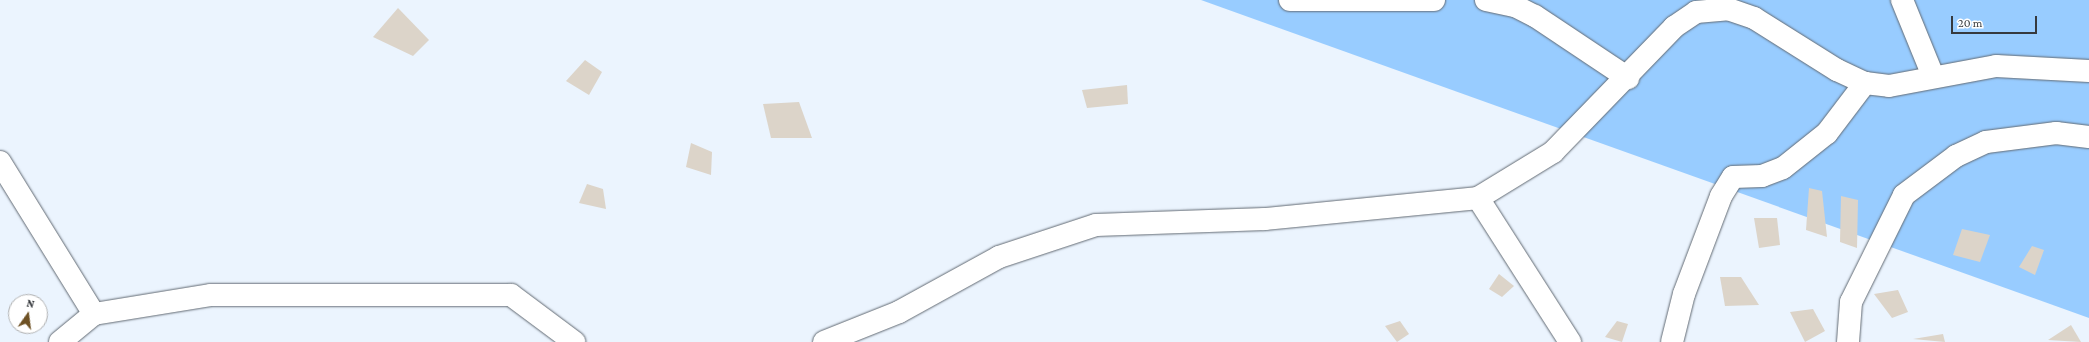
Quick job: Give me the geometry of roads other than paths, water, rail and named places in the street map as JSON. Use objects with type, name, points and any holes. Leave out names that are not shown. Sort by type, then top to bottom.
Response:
[{"type":"street","points":[[1290,0],[1434,0]]},
{"type":"street","points":[[1486,0],[1515,6],[1535,16],[1628,78]]},
{"type":"street","points":[[1902,0],[1933,76]]},
{"type":"street","points":[[824,342],[899,312],[999,257],[1096,225],[1266,219],[1478,198],[1553,152],[1628,78],[1674,27],[1696,12],[1728,9],[1754,18],[1837,70],[1864,83],[1889,86],[1933,76],[1996,66],[2089,71]]},
{"type":"street","points":[[1672,342],[1684,294],[1721,196],[1733,177],[1762,176],[1783,168],[1827,133],[1864,83]]},
{"type":"street","points":[[1848,342],[1851,302],[1904,195],[1956,156],[1986,142],[2056,133],[2089,137]]},
{"type":"street","points":[[0,162],[94,314]]},
{"type":"street","points":[[1478,198],[1570,342]]},
{"type":"street","points":[[60,342],[94,314],[211,295],[511,295],[574,342]]}]
